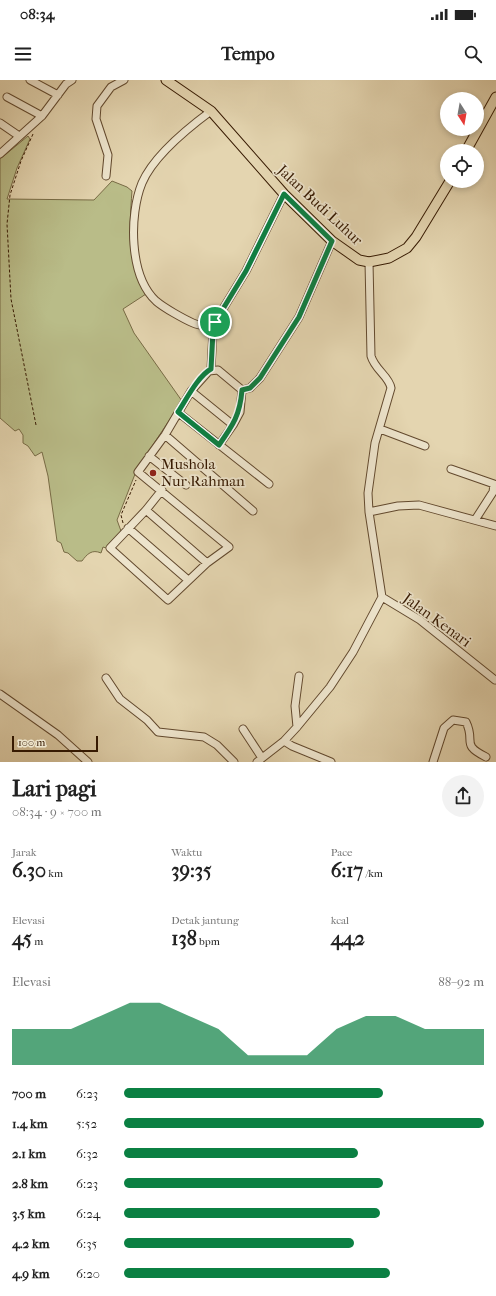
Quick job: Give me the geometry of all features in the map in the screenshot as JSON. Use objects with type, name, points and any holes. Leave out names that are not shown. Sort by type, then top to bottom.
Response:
[{"type":"main road","name":"Jalan Budi Luhur","points":[[166,80],[211,111],[284,194],[332,241],[359,260],[370,262],[389,258],[407,248],[416,237],[446,188]]},
{"type":"main road","points":[[470,144],[493,108],[496,97]]},
{"type":"street","points":[[30,80],[58,95]]},
{"type":"street","points":[[0,154],[42,116],[66,84],[72,80]]},
{"type":"street","points":[[106,176],[108,155],[96,119],[97,106],[112,87],[124,80]]},
{"type":"street","points":[[7,97],[42,116]]},
{"type":"street","points":[[211,111],[191,125],[152,165],[142,183],[136,206],[134,232],[140,277],[156,301],[193,323],[214,327]]},
{"type":"street","points":[[0,123],[19,136]]},
{"type":"street","points":[[211,369],[214,327],[246,271],[284,194]]},
{"type":"street","points":[[242,390],[250,388],[260,378],[299,317],[332,241]]},
{"type":"street","points":[[243,729],[262,760],[284,741],[297,727],[346,664],[382,597],[369,512],[371,465],[391,388],[390,384],[377,370],[371,356],[370,262]]},
{"type":"street","points":[[162,490],[146,510],[110,548],[168,600],[207,563],[229,547],[162,490],[138,472],[165,435],[191,391],[211,369],[218,370],[242,390]]},
{"type":"street","points":[[219,445],[240,412],[242,390]]},
{"type":"street","points":[[191,391],[233,425]]},
{"type":"street","points":[[178,412],[270,484]]},
{"type":"street","points":[[380,429],[424,446]]},
{"type":"street","points":[[165,435],[253,511]]},
{"type":"street","points":[[149,456],[186,485]]},
{"type":"street","points":[[451,469],[494,484],[493,492],[475,520]]},
{"type":"street","points":[[369,512],[398,506],[419,505],[496,526]]},
{"type":"street","points":[[146,510],[207,563]]},
{"type":"street","points":[[128,528],[188,580]]},
{"type":"street","name":"Jalan Kenari","points":[[382,597],[420,620],[495,680]]},
{"type":"street","points":[[297,727],[295,706],[299,676]]},
{"type":"street","points":[[106,678],[120,699],[147,720],[156,730],[162,733],[180,733],[204,737],[217,745],[234,762]]},
{"type":"street","points":[[0,694],[58,735],[88,762]]},
{"type":"street","points":[[433,762],[444,728],[453,720],[466,722],[469,728],[470,745],[474,751],[486,757]]},
{"type":"street","points":[[284,741],[292,746],[331,762]]},
{"type":"path","points":[[32,126],[34,128],[32,135],[21,161],[10,195],[7,224],[11,299],[36,425]]},
{"type":"path","points":[[128,528],[123,523],[121,515],[135,485],[138,472]]},
{"type":"green space","points":[[28,136],[30,139],[17,168],[7,199],[94,200],[112,181],[127,187],[132,191],[130,219],[131,244],[136,268],[146,294],[123,309],[134,333],[182,401],[137,469],[117,520],[121,531],[106,548],[103,547],[101,553],[92,552],[82,561],[77,561],[68,553],[64,552],[61,543],[57,541],[48,476],[42,452],[35,456],[28,446],[23,443],[23,435],[19,429],[15,431],[0,418],[0,159]]},
{"type":"place","name":"Mushola Nur Rahman","points":[[153,473]]},
{"type":"route","points":[[284,194],[332,241],[299,317],[260,378],[250,388],[242,390],[240,412],[237,419],[219,445],[178,412],[191,391],[211,369],[213,331],[215,322],[246,271],[270,219],[284,194]]}]
